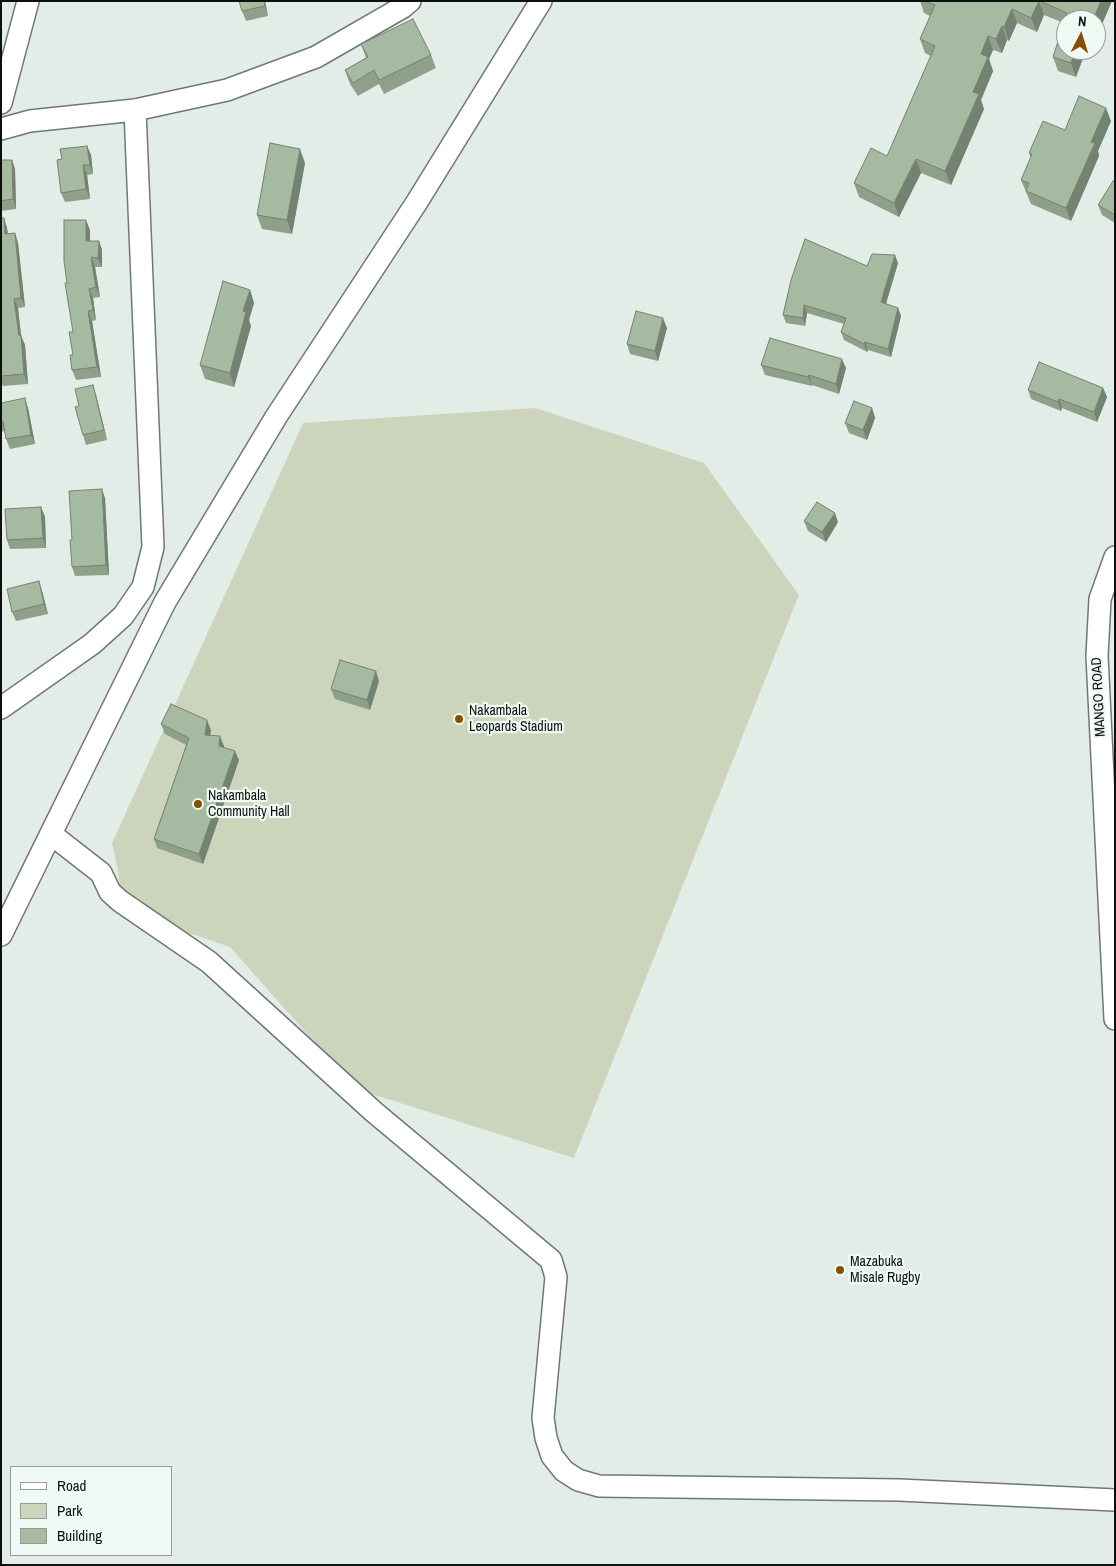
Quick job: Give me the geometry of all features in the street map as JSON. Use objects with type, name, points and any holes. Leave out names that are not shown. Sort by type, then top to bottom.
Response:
[{"type":"street","points":[[1,103],[28,1]]},
{"type":"street","points":[[1,129],[30,121],[135,110],[227,90],[316,57],[403,7],[410,1]]},
{"type":"street","points":[[1,935],[165,602],[276,417],[417,202],[541,1]]},
{"type":"street","points":[[1,708],[92,644],[123,616],[144,587],[153,547],[135,110]]},
{"type":"street","name":"MANGO ROAD","points":[[1115,557],[1100,599],[1097,656],[1115,1019]]},
{"type":"street","points":[[144,587],[165,602]]},
{"type":"street","points":[[1100,599],[1115,614]]},
{"type":"street","points":[[51,834],[100,873],[110,892],[120,901],[209,962],[374,1112],[551,1260],[556,1277],[543,1418],[546,1438],[552,1456],[564,1471],[578,1480],[599,1486],[899,1490],[1115,1500]]},
{"type":"green space","name":"Nakambala Leopards Stadium","points":[[535,408],[704,463],[799,595],[574,1158],[356,1089],[230,947],[177,929],[120,890],[112,843],[303,423]]},
{"type":"building","points":[[239,1],[264,1],[265,6],[242,11]]},
{"type":"building","points":[[924,1],[1039,1],[1031,18],[1012,9],[996,39],[988,36],[981,54],[988,57],[973,92],[979,94],[945,171],[916,159],[894,203],[854,183],[871,148],[887,156],[935,46],[920,39],[935,5]]},
{"type":"building","points":[[1040,1],[1101,1],[1097,10],[1060,10]]},
{"type":"building","points":[[413,19],[431,55],[379,80],[374,70],[353,83],[345,70],[368,57],[361,44]]},
{"type":"building","points":[[1056,48],[1056,58],[1053,57]]},
{"type":"building","points":[[1079,96],[1106,108],[1091,142],[1095,143],[1066,208],[1026,191],[1029,183],[1021,180],[1032,154],[1029,153],[1043,121],[1065,130]]},
{"type":"building","points":[[270,143],[300,149],[287,220],[257,215]]},
{"type":"building","points":[[87,146],[90,165],[83,165],[86,189],[61,193],[57,160],[62,159],[60,149]]},
{"type":"building","points":[[1,160],[12,160],[13,199],[1,201]]},
{"type":"building","points":[[1113,181],[1115,182],[1115,215],[1098,205]]},
{"type":"building","points":[[1,218],[4,218],[5,234],[15,233],[21,298],[14,299],[19,336],[21,335],[24,374],[1,376]]},
{"type":"building","points":[[64,220],[86,220],[86,241],[99,241],[98,258],[91,257],[96,287],[89,289],[93,310],[88,311],[97,367],[72,370],[70,355],[73,355],[69,332],[73,332],[65,283],[67,283],[64,261]]},
{"type":"building","points":[[805,239],[867,266],[872,254],[895,255],[881,302],[898,308],[888,349],[865,342],[864,344],[841,332],[846,318],[804,305],[803,318],[783,315],[791,280]]},
{"type":"building","points":[[223,281],[250,290],[243,311],[246,312],[230,373],[200,365]]},
{"type":"building","points":[[636,311],[663,318],[655,351],[627,344]]},
{"type":"building","points":[[770,338],[842,359],[836,384],[809,375],[808,377],[761,365]]},
{"type":"building","points":[[1039,362],[1103,388],[1094,412],[1059,399],[1058,402],[1028,390]]},
{"type":"building","points":[[93,385],[104,430],[83,435],[75,407],[79,406],[75,389]]},
{"type":"building","points":[[25,398],[31,435],[6,439],[3,421],[1,422],[1,403]]},
{"type":"building","points":[[854,401],[872,408],[863,430],[845,423]]},
{"type":"building","points":[[102,489],[106,565],[72,567],[69,491]]},
{"type":"building","points":[[817,502],[835,513],[822,532],[804,521]]},
{"type":"building","points":[[41,507],[43,538],[7,540],[5,509]]},
{"type":"building","points":[[39,581],[44,604],[12,612],[7,589]]},
{"type":"building","points":[[340,660],[376,671],[367,700],[331,689]]},
{"type":"building","name":"Nakambala Community Hall","points":[[171,704],[207,720],[205,735],[220,736],[219,746],[235,751],[199,854],[154,839],[189,738],[161,724]]},
{"type":"place","name":"Nakambala Leopards Stadium","points":[[459,719]]},
{"type":"place","name":"Nakambala Community Hall","points":[[198,804]]},
{"type":"place","name":"Mazabuka Misale Rugby","points":[[840,1270]]}]
